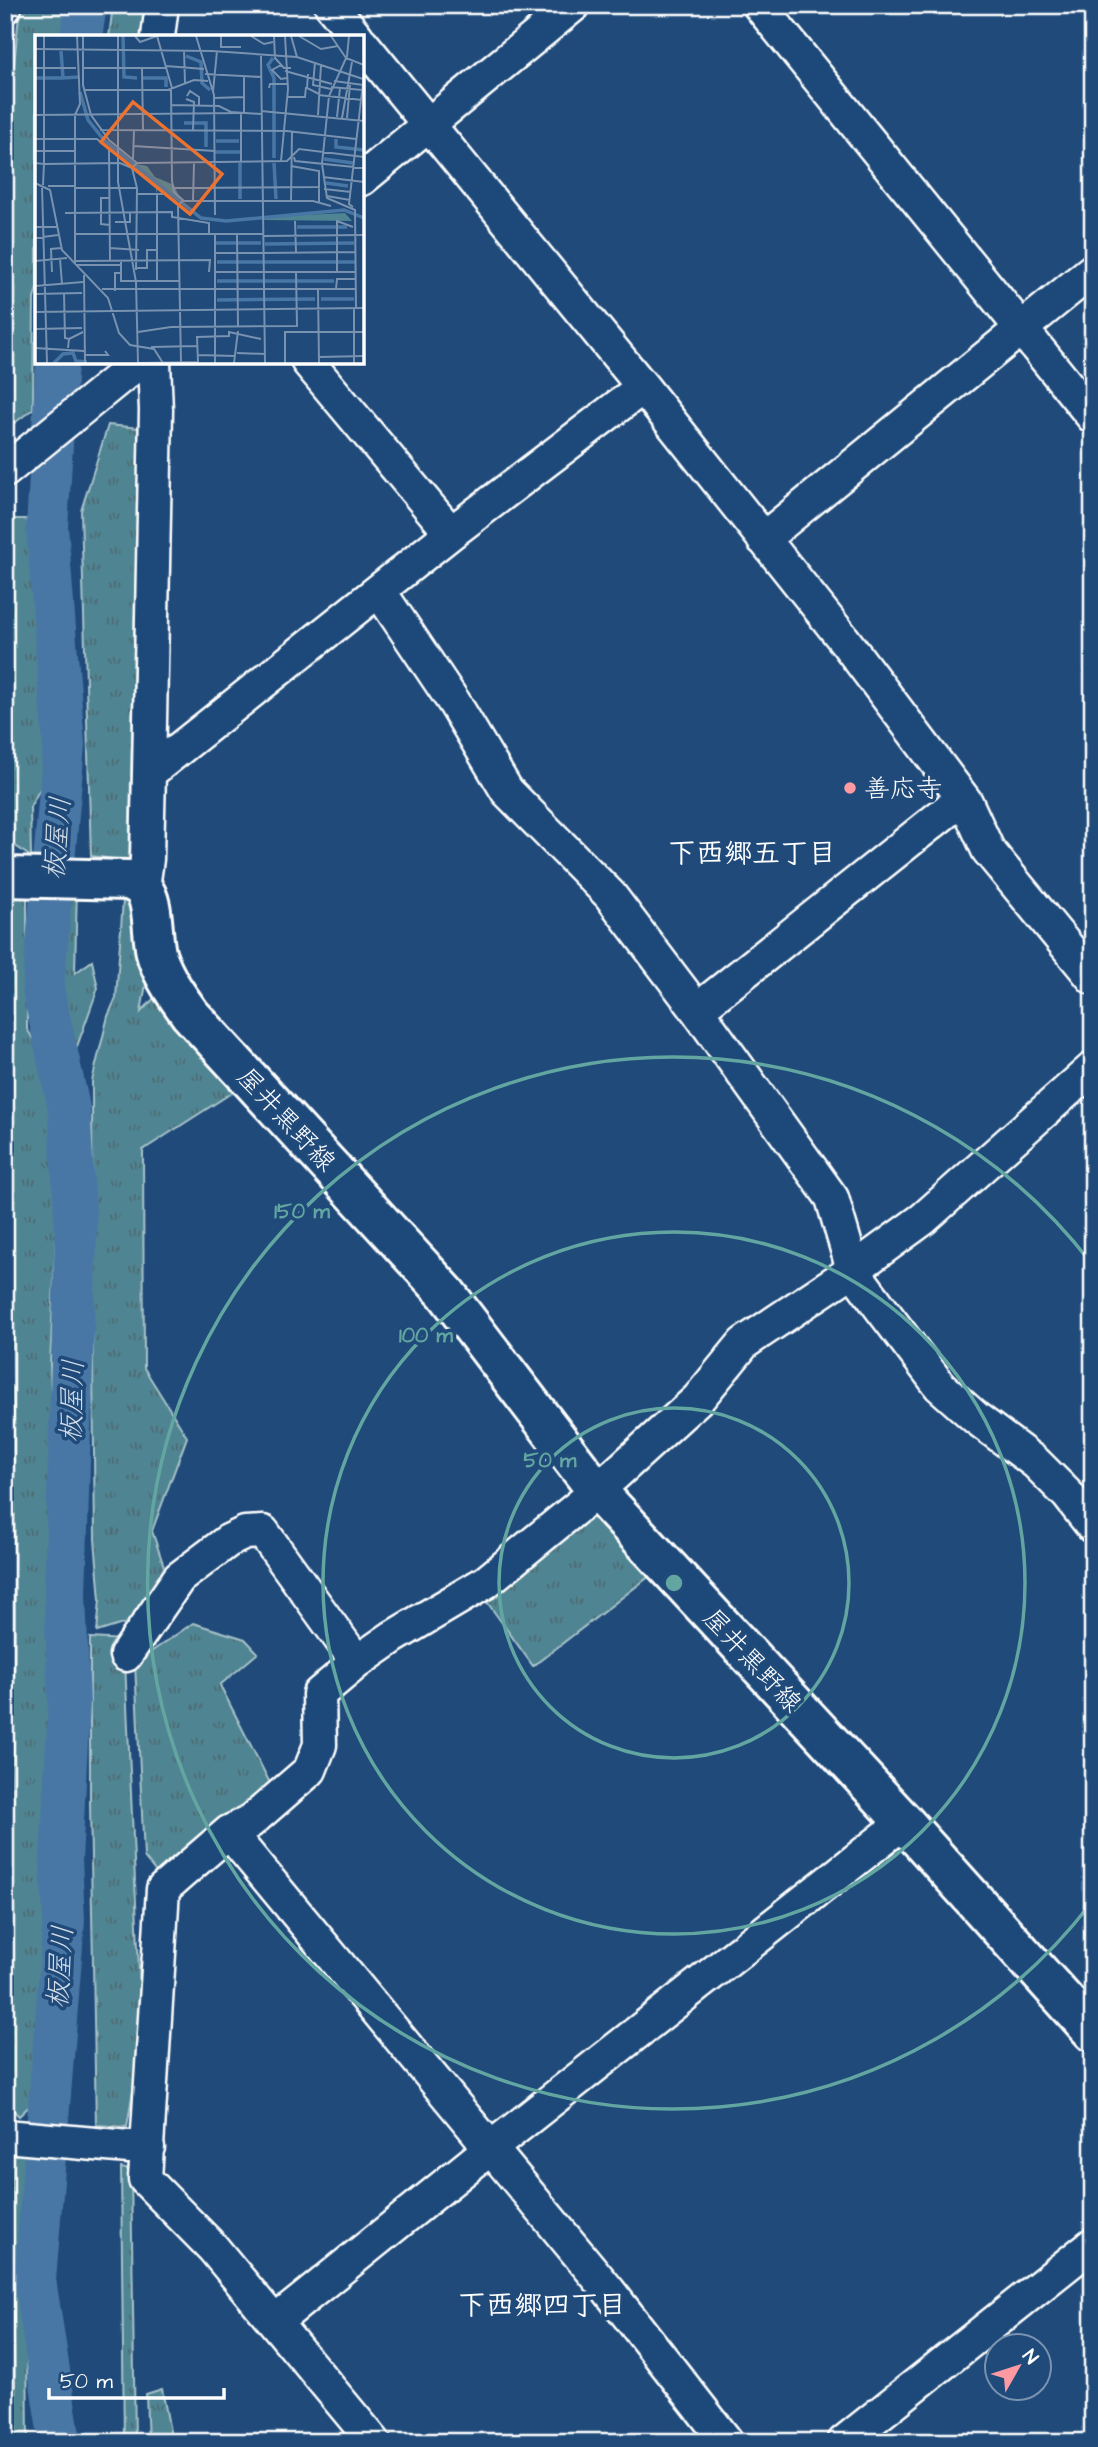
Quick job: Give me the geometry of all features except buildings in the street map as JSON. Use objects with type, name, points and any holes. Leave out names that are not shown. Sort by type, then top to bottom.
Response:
[{"type":"main road","points":[[5,877],[136,884]]},
{"type":"main road","name":"屋井黒野線","points":[[136,884],[149,902],[157,958],[169,984],[190,1014],[446,1293],[597,1492],[904,1822],[1093,2032]]},
{"type":"street","points":[[158,35],[162,5]]},
{"type":"street","points":[[331,5],[355,35]]},
{"type":"street","points":[[364,176],[574,5]]},
{"type":"street","points":[[759,5],[1093,417]]},
{"type":"street","points":[[364,45],[643,387],[845,641],[963,798],[988,850],[1093,978]]},
{"type":"street","points":[[763,539],[1093,270]]},
{"type":"street","points":[[5,471],[137,364]]},
{"type":"street","points":[[136,884],[147,859],[156,410],[154,364]]},
{"type":"street","points":[[309,364],[451,533]]},
{"type":"street","points":[[149,773],[451,533],[643,387]]},
{"type":"street","points":[[380,592],[455,704],[507,791],[610,895],[697,1010],[832,1198],[853,1270],[940,1385],[976,1418],[1036,1463],[1068,1495],[1093,1527]]},
{"type":"street","points":[[697,1010],[963,798]]},
{"type":"street","points":[[374,2442],[212,2248],[145,2179],[138,2147],[163,1889],[229,1832],[250,1822],[310,1770],[320,1745],[319,1694],[357,1662],[393,1637],[486,1582],[597,1492],[698,1399],[744,1343],[923,1219],[1093,1069]]},
{"type":"street","points":[[126,1655],[179,1578],[228,1541],[245,1533],[263,1532],[357,1662]]},
{"type":"street","points":[[275,2322],[904,1822]]},
{"type":"street","points":[[229,1832],[492,2147],[727,2442]]},
{"type":"street","points":[[5,2136],[138,2147]]},
{"type":"street","points":[[844,2442],[1093,2244]]},
{"type":"green space","points":[[20,5],[74,5],[70,35],[35,35],[33,409],[5,430],[5,153]]},
{"type":"green space","points":[[113,5],[149,5],[146,35],[109,35]]},
{"type":"green space","points":[[108,425],[139,428],[129,861],[91,856],[81,511]]},
{"type":"green space","points":[[5,519],[26,519],[37,551],[64,745],[30,807],[31,857],[10,842],[5,799]]},
{"type":"green space","points":[[77,885],[75,973],[92,961],[98,988],[75,1052],[57,1054],[43,989],[57,922]]},
{"type":"green space","points":[[124,886],[156,928],[141,1012],[158,994],[236,1090],[143,1150],[144,1368],[187,1437],[152,1531],[168,1578],[133,1621],[97,1632],[100,1600],[95,1539],[92,1081],[108,1016],[116,998]]},
{"type":"green space","points":[[9,889],[27,893],[27,1029],[53,1072],[71,1133],[56,1236],[50,1365],[57,1549],[50,1667],[58,1715],[48,1917],[48,2017],[40,2096],[19,2116],[6,2103],[15,1626]]},
{"type":"green space","points":[[594,1513],[651,1575],[533,1666],[482,1595]]},
{"type":"green space","points":[[193,1623],[245,1639],[258,1653],[220,1685],[271,1785],[158,1875],[144,1857],[135,1663]]},
{"type":"green space","points":[[90,1638],[124,1640],[142,2035],[127,2127],[96,2125]]},
{"type":"green space","points":[[11,2153],[33,2155],[26,2233],[28,2442],[16,2442]]},
{"type":"green space","points":[[121,2168],[131,2170],[135,2442],[124,2442]]},
{"type":"green space","points":[[162,2389],[172,2442],[148,2442],[146,2394]]},
{"type":"waterway","name":"板屋川","points":[[81,35],[86,5]]},
{"type":"waterway","name":"板屋川","points":[[57,364],[47,527],[64,745],[43,989],[69,1108],[76,1231],[65,1593],[69,1703],[61,1860],[64,1920],[35,2280],[60,2442]]},
{"type":"place","name":"善応寺","points":[[850,788]]},
{"type":"district","name":"下西郷五丁目","points":[[752,852]]},
{"type":"district","name":"下西郷四丁目","points":[[542,2304]]}]
